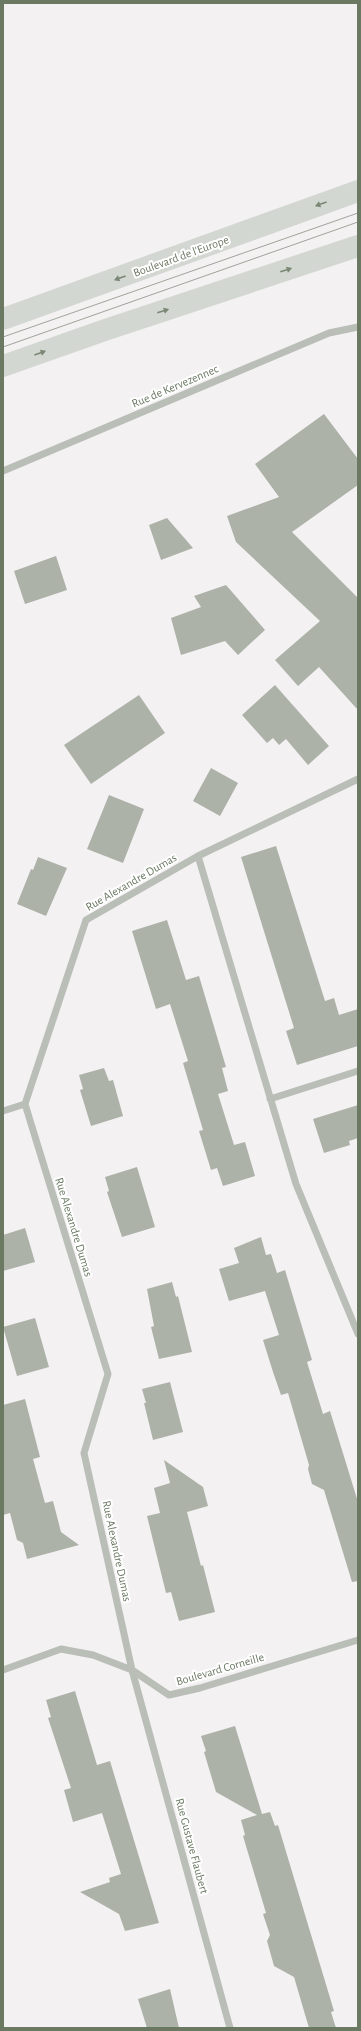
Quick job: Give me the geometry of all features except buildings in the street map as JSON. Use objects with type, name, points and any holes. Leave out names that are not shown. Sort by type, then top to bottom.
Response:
[{"type":"main road","name":"Boulevard de l'Europe","points":[[3,319],[358,191]]},
{"type":"main road","points":[[3,366],[105,330],[358,246]]},
{"type":"street","name":"Rue de Kervezennec","points":[[3,471],[328,332],[358,328]]},
{"type":"street","name":"Rue Alexandre Dumas","points":[[132,1670],[84,1453],[108,1374],[25,1104],[86,920],[198,856],[357,779]]},
{"type":"street","points":[[198,856],[296,1184],[358,1334]]},
{"type":"street","points":[[270,1099],[358,1071]]},
{"type":"street","points":[[3,1111],[25,1104]]},
{"type":"street","name":"Boulevard Corneille","points":[[3,1670],[61,1649],[93,1655],[132,1670],[169,1695],[200,1688],[358,1640]]},
{"type":"street","name":"Rue Gustave Flaubert","points":[[132,1670],[230,2028]]},
{"type":"tram line","points":[[3,337],[358,213]]},
{"type":"tram line","points":[[3,347],[358,222]]}]
